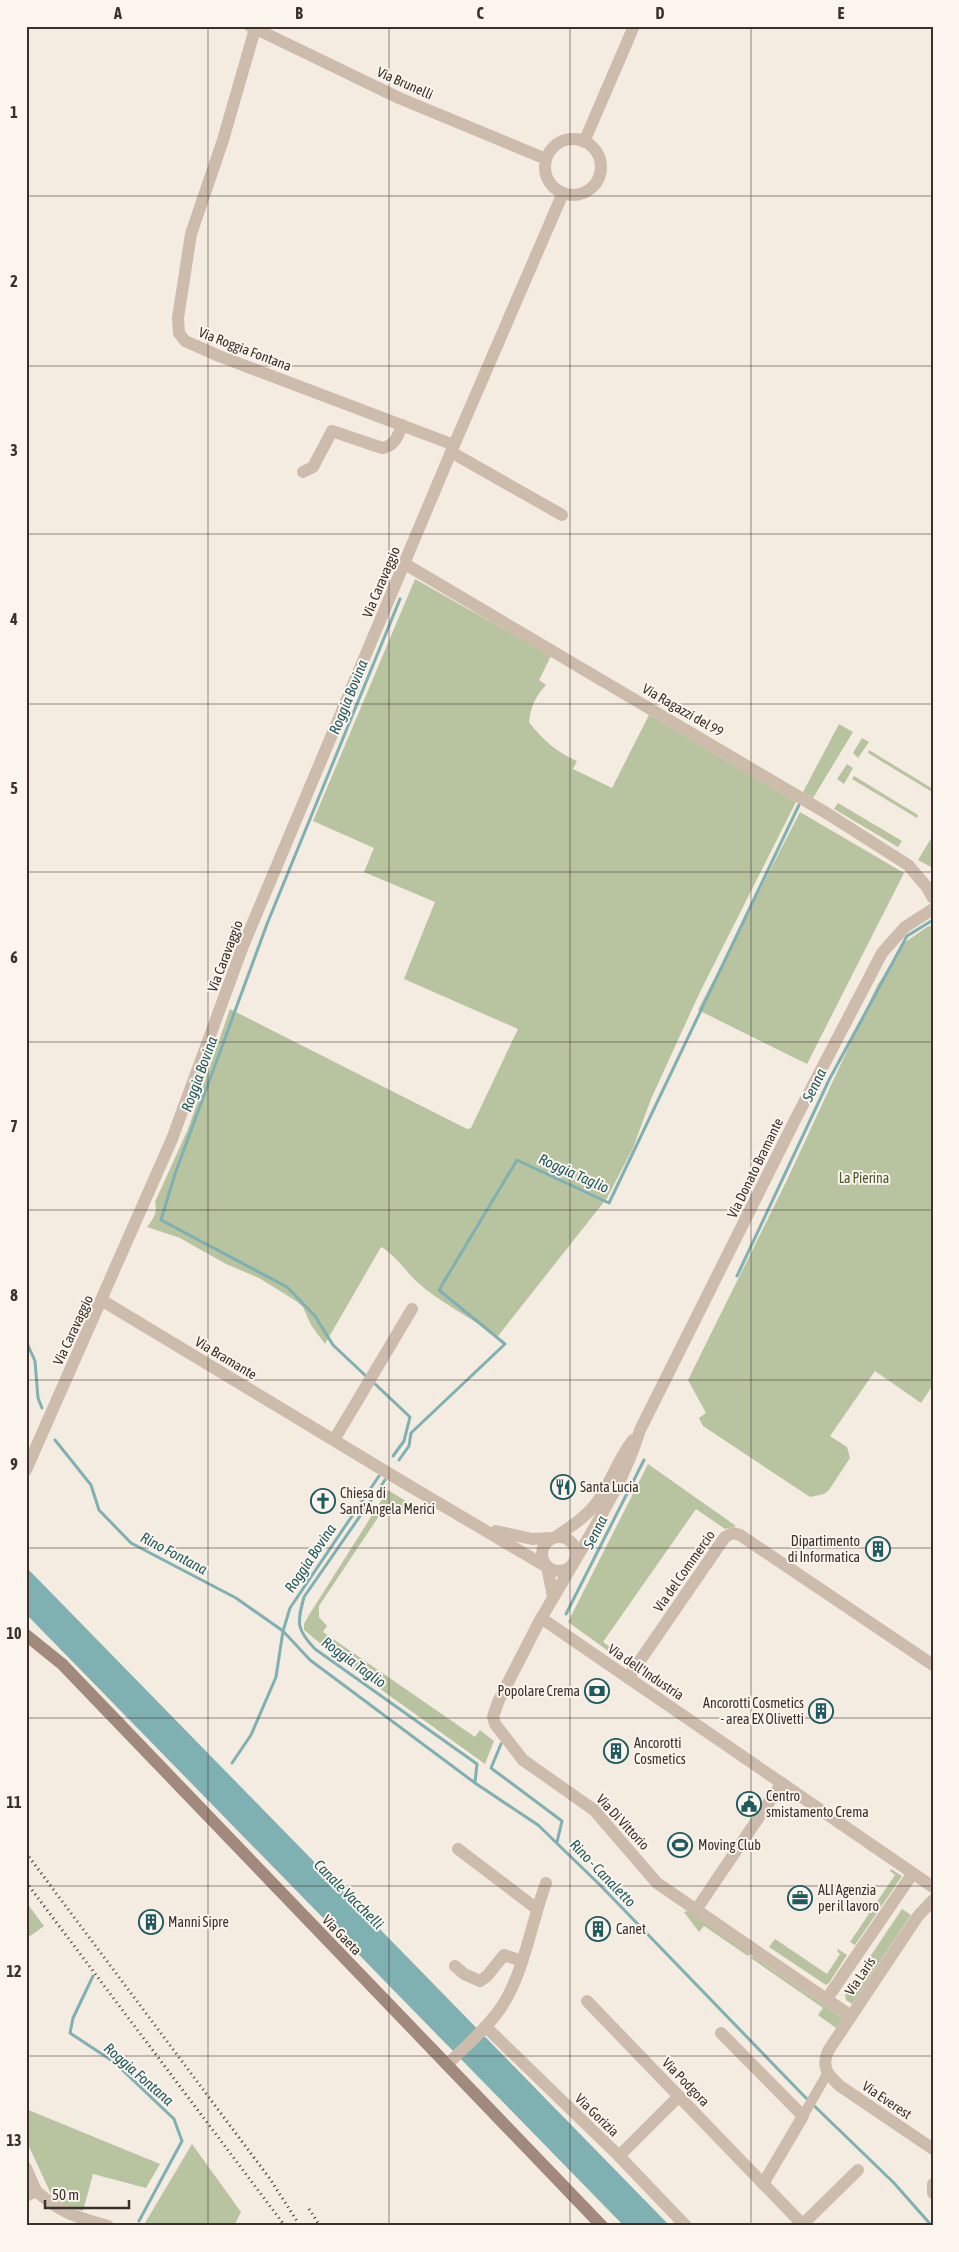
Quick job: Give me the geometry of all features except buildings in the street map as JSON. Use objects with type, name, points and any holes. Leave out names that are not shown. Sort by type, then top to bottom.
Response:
[{"type":"main road","name":"Via Gaeta","points":[[26,1627],[602,2226]]},
{"type":"main road","name":"Via Gaeta","points":[[26,1635],[62,1664]]},
{"type":"street","points":[[584,142],[634,26]]},
{"type":"street","name":"Via Brunelli","points":[[253,28],[399,98],[546,159]]},
{"type":"street","name":"Via Roggia Fontana","points":[[253,28],[224,140],[191,234],[178,318],[179,333],[185,341],[219,356],[402,425],[452,448]]},
{"type":"street","points":[[566,140],[584,142],[592,147],[600,164],[600,173],[590,189],[582,194],[563,193],[550,183],[546,176],[546,159],[550,151],[557,144],[566,140]]},
{"type":"street","name":"Via Caravaggio","points":[[26,1470],[103,1301],[172,1139],[243,946],[405,564],[452,448],[563,193]]},
{"type":"street","points":[[303,472],[313,467],[332,431],[382,448],[389,447],[395,441],[402,425]]},
{"type":"street","points":[[452,448],[562,515]]},
{"type":"street","name":"Via Ragazzi del 99","points":[[405,564],[814,805],[908,865],[926,886],[933,898]]},
{"type":"street","name":"Via Donato Bramante","points":[[574,1562],[607,1505],[633,1453],[640,1430],[793,1125],[882,953],[904,927],[933,909]]},
{"type":"street","name":"Via Bramante","points":[[103,1301],[547,1567]]},
{"type":"street","points":[[334,1440],[412,1309]]},
{"type":"street","name":"Via Donato Bramante","points":[[555,1537],[579,1521],[598,1500],[625,1450],[640,1430]]},
{"type":"street","name":"Via Bramante","points":[[479,1527],[532,1539],[555,1537]]},
{"type":"street","name":"Via del Commercio","points":[[628,1678],[725,1537],[733,1533],[740,1535],[933,1665]]},
{"type":"street","points":[[547,1567],[558,1571],[569,1568],[574,1562],[575,1548],[573,1543],[563,1537],[555,1537],[544,1545],[542,1550],[553,1596]]},
{"type":"street","name":"Via Di Vittorio","points":[[574,1562],[541,1618],[498,1702],[493,1717],[495,1724],[523,1760],[594,1810],[657,1883],[851,2016]]},
{"type":"street","name":"Via dell'Industria","points":[[541,1618],[933,1887]]},
{"type":"street","points":[[696,1910],[782,1783]]},
{"type":"street","points":[[458,1849],[537,1909]]},
{"type":"street","name":"Via Laris","points":[[826,2000],[914,1873]]},
{"type":"street","points":[[447,2065],[483,2030],[501,2008],[511,1990],[546,1883]]},
{"type":"street","name":"Via Laris","points":[[827,2074],[824,2060],[851,2016],[918,1916],[931,1908]]},
{"type":"street","points":[[455,1966],[469,1977],[480,1981],[487,1976],[504,1955],[522,1960]]},
{"type":"street","name":"Via Podgora","points":[[588,2001],[803,2225]]},
{"type":"street","name":"Via Gorizia","points":[[483,2030],[618,2156],[686,2226]]},
{"type":"street","points":[[721,2033],[803,2116]]},
{"type":"street","points":[[763,2184],[827,2074]]},
{"type":"street","name":"Via Everest","points":[[827,2074],[840,2086],[933,2149]]},
{"type":"street","points":[[618,2156],[679,2096]]},
{"type":"street","points":[[26,2168],[31,2193],[68,2214],[108,2226]]},
{"type":"street","points":[[803,2225],[858,2170]]},
{"type":"street","points":[[933,2184],[933,2193]]},
{"type":"green space","points":[[415,579],[551,656],[539,680],[546,685],[534,702],[529,722],[539,734],[562,754],[577,761],[573,769],[612,788],[649,715],[796,802],[699,994],[651,1099],[633,1148],[607,1198],[498,1336],[426,1290],[389,1252],[381,1247],[325,1344],[311,1325],[303,1307],[296,1301],[259,1278],[226,1264],[180,1238],[147,1227],[154,1216],[155,1202],[188,1129],[230,1009],[467,1129],[471,1128],[518,1029],[404,979],[435,902],[364,872],[374,848],[313,821]]},
{"type":"green space","points":[[839,724],[853,732],[813,798],[803,792]]},
{"type":"green space","points":[[862,738],[869,742],[858,758],[853,753]]},
{"type":"green space","points":[[869,750],[933,789],[932,792],[868,753]]},
{"type":"green space","points":[[847,764],[853,768],[844,784],[837,779]]},
{"type":"green space","points":[[854,776],[918,815],[917,818],[852,779]]},
{"type":"green space","points":[[838,803],[902,841],[898,847],[834,809]]},
{"type":"green space","points":[[800,812],[904,873],[807,1064],[698,1010]]},
{"type":"green space","points":[[933,835],[933,868],[918,860]]},
{"type":"green space","name":"La Pierina","points":[[933,925],[933,1385],[921,1403],[875,1371],[830,1436],[847,1447],[850,1458],[829,1490],[824,1494],[810,1497],[703,1426],[699,1418],[706,1413],[688,1380],[787,1180],[877,986],[904,943]]},
{"type":"green space","points":[[648,1464],[736,1526],[725,1529],[696,1509],[603,1642],[631,1662],[629,1666],[568,1622]]},
{"type":"green space","points":[[388,1490],[409,1503],[400,1516],[389,1512],[379,1516],[319,1606],[319,1617],[327,1626],[323,1632],[475,1737],[480,1730],[494,1741],[485,1764],[344,1663],[304,1630],[304,1624],[309,1615]]},
{"type":"green space","points":[[891,1869],[902,1876],[855,1945],[850,1942],[895,1875],[890,1871]]},
{"type":"green space","points":[[26,1902],[44,1926],[26,1939]]},
{"type":"green space","points":[[902,1909],[911,1915],[852,2004],[846,2000],[845,1994]]},
{"type":"green space","points":[[688,1911],[750,1954],[748,1956],[704,1926],[699,1932],[684,1912]]},
{"type":"green space","points":[[775,1939],[827,1974],[840,1954],[837,1951],[838,1949],[847,1955],[826,1985],[769,1947]]},
{"type":"green space","points":[[753,1956],[843,2018],[836,2028],[818,2015],[823,2008],[751,1958]]},
{"type":"green space","points":[[26,2109],[160,2164],[146,2188],[93,2174],[83,2211],[67,2207],[51,2194],[26,2140]]},
{"type":"green space","points":[[192,2144],[241,2212],[234,2226],[152,2226],[145,2223]]},
{"type":"water","points":[[26,1567],[670,2226],[624,2226],[26,1614]]},
{"type":"waterway","name":"Roggia Bovina","points":[[368,1378],[333,1345],[315,1316],[287,1287],[161,1220],[175,1174],[267,924],[400,599]]},
{"type":"waterway","name":"Roggia Taglio","points":[[399,1460],[409,1446],[411,1433],[505,1344],[439,1290],[517,1160],[609,1203],[799,805]]},
{"type":"waterway","name":"Senna","points":[[737,1276],[829,1080],[907,936],[933,920]]},
{"type":"waterway","name":"Rino Fontana","points":[[26,1341],[35,1361],[38,1398],[42,1408]]},
{"type":"waterway","name":"Roggia Bovina","points":[[373,1382],[410,1417],[404,1441],[393,1456]]},
{"type":"waterway","name":"Rino - Canaletto","points":[[55,1440],[91,1485],[99,1510],[131,1543],[236,1598],[283,1631],[310,1660],[475,1783],[538,1825],[600,1885],[803,2095],[894,2183],[932,2226]]},
{"type":"waterway","name":"Senna","points":[[566,1614],[644,1460]]},
{"type":"waterway","name":"Roggia Bovina","points":[[232,1763],[251,1735],[276,1677],[283,1631],[290,1608],[379,1476]]},
{"type":"waterway","name":"Roggia Taglio","points":[[385,1480],[304,1597],[299,1620],[301,1631],[315,1649],[477,1764],[475,1782]]},
{"type":"waterway","name":"Senna","points":[[501,1744],[491,1768],[562,1821],[557,1842]]},
{"type":"waterway","name":"Roggia Fontana","points":[[93,1976],[73,2018],[70,2033],[114,2062],[174,2119],[182,2141],[139,2221]]},
{"type":"railway","points":[[26,1853],[270,2179],[297,2221]]},
{"type":"railway","points":[[26,1882],[285,2226]]},
{"type":"railway","points":[[309,2209],[320,2226]]},
{"type":"place","name":"Santa Lucia","points":[[563,1487]]},
{"type":"place","name":"Chiesa di Sant'Angela Merici","points":[[323,1501]]},
{"type":"place","name":"Dipartimento di Informatica","points":[[878,1549]]},
{"type":"place","name":"Popolare Crema","points":[[597,1691]]},
{"type":"place","name":"Ancorotti Cosmetics - area EX Olivetti","points":[[821,1711]]},
{"type":"place","name":"Ancorotti Cosmetics","points":[[616,1751]]},
{"type":"place","name":"Centro smistamento Crema","points":[[749,1804]]},
{"type":"place","name":"Moving Club","points":[[680,1845]]},
{"type":"place","name":"ALI Agenzia per il lavoro","points":[[800,1898]]},
{"type":"place","name":"Manni Sipre","points":[[151,1922]]},
{"type":"place","name":"Canet","points":[[598,1929]]},
{"type":"water label","name":"Canale Vacchelli","points":[[349,1894]]}]
